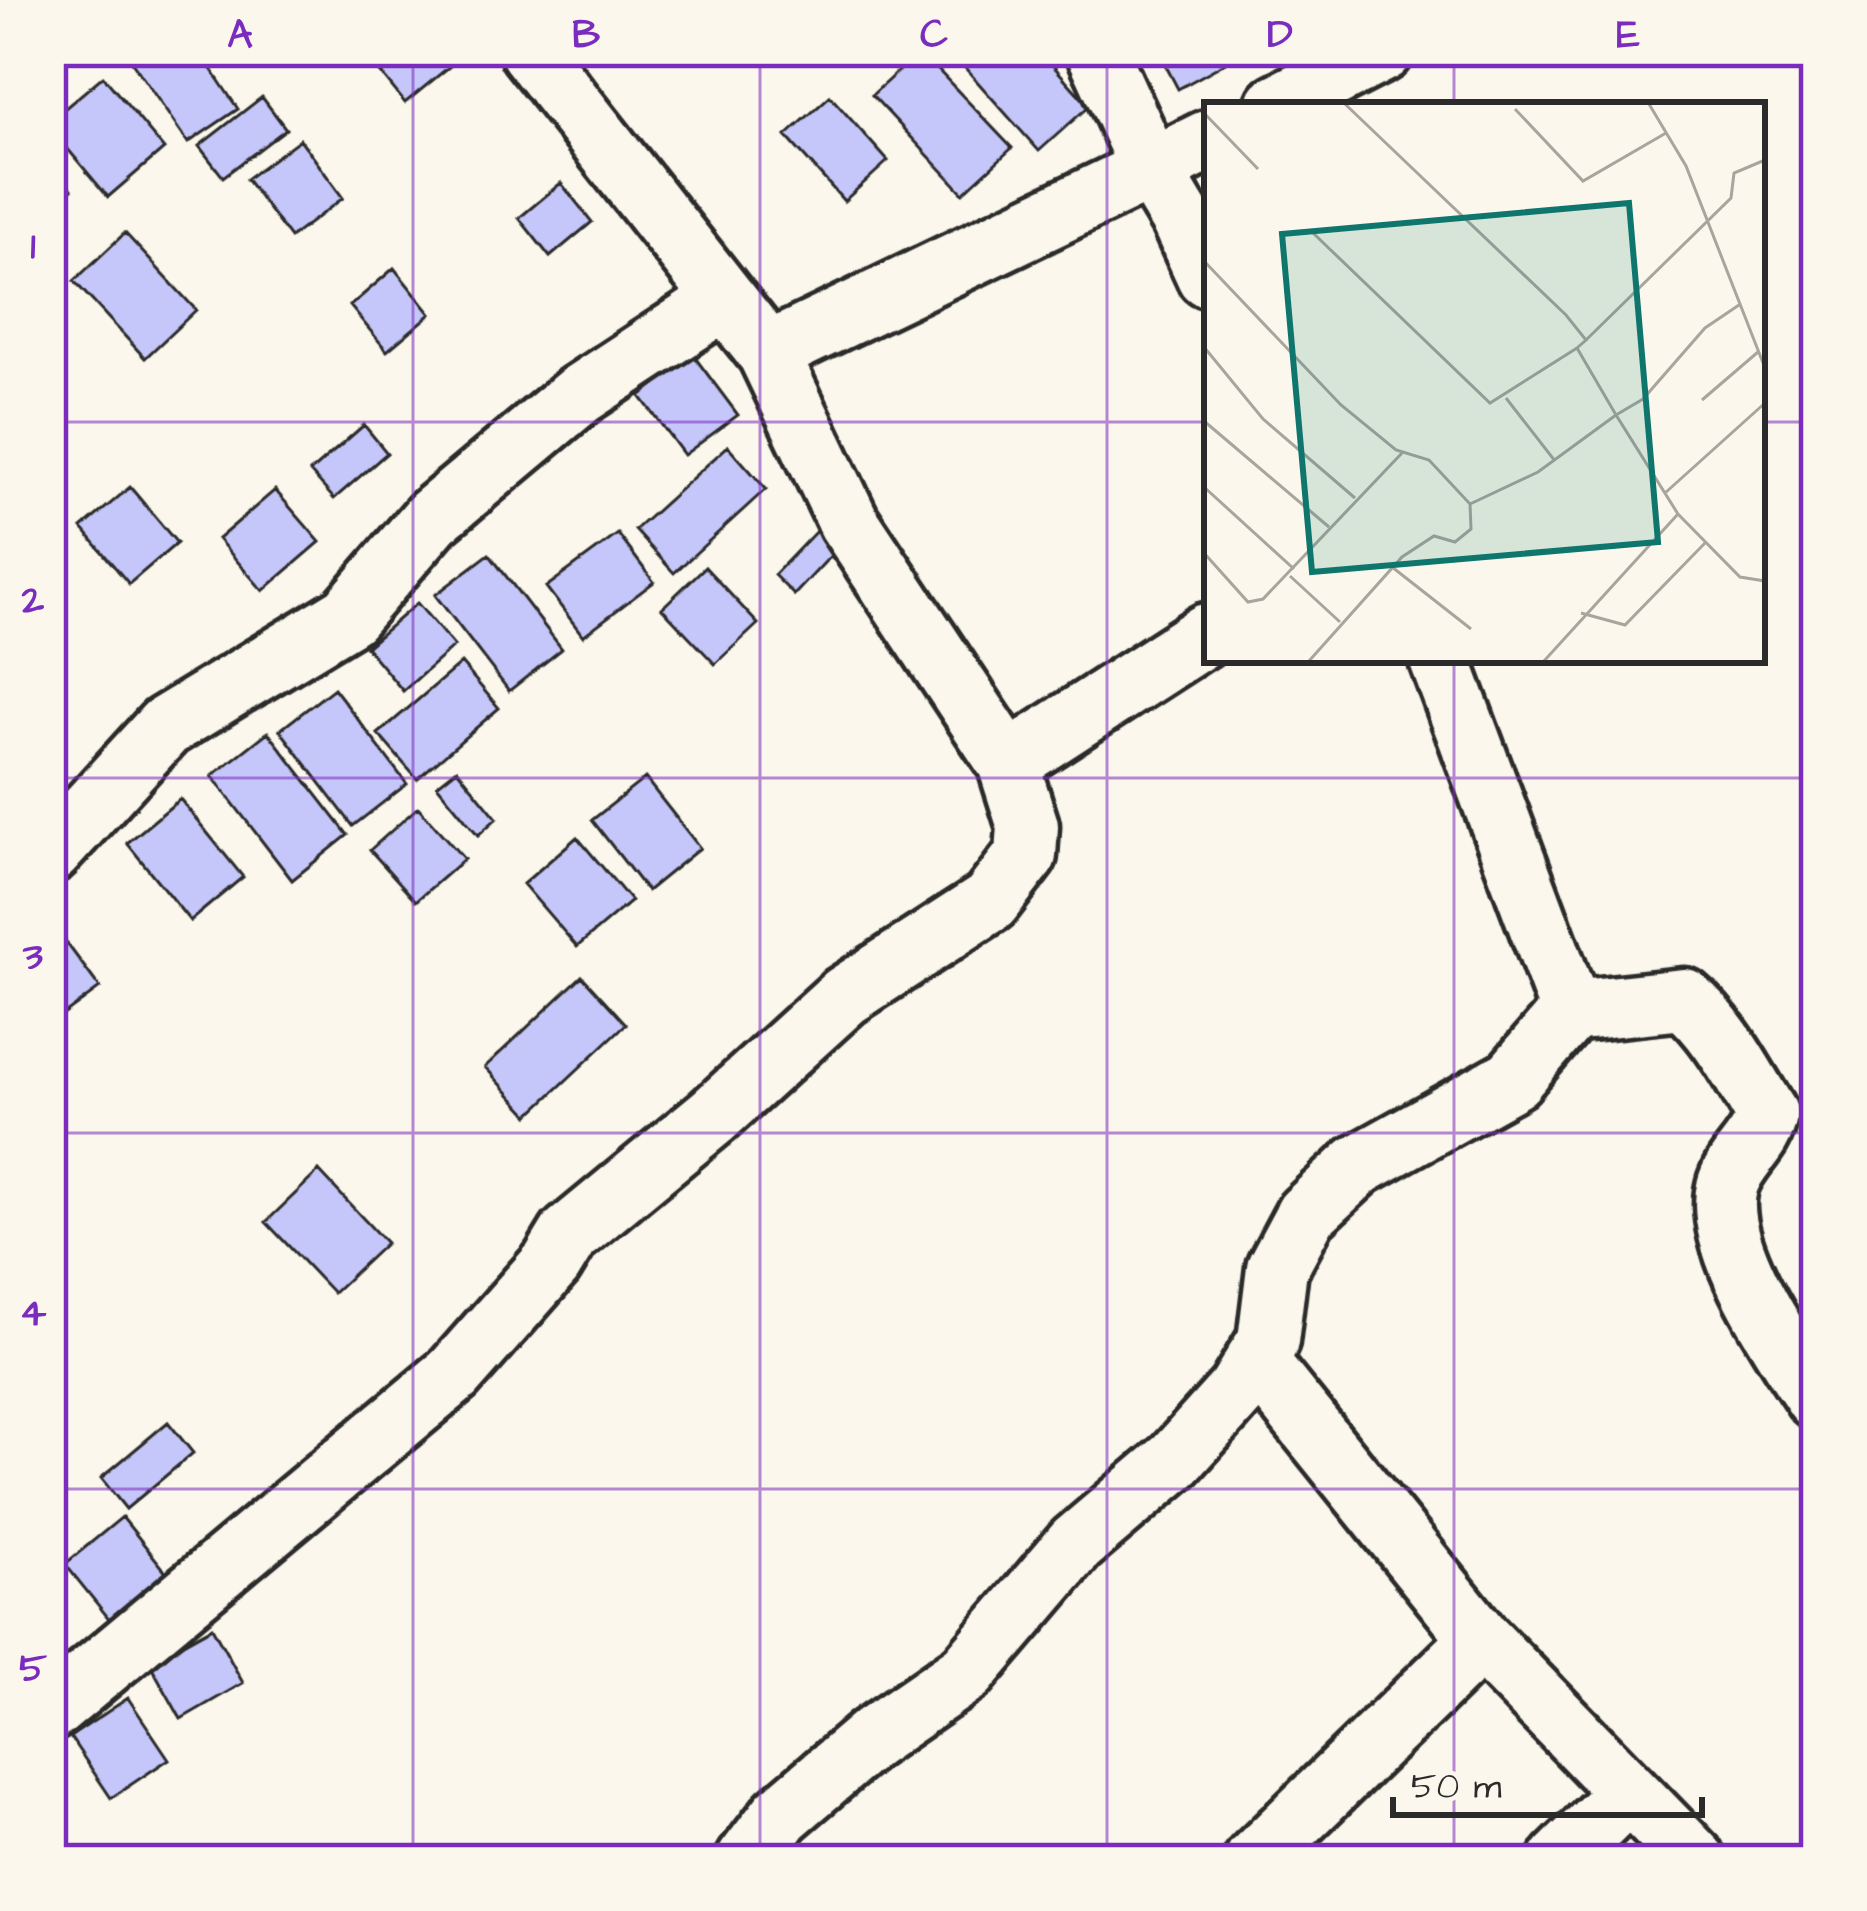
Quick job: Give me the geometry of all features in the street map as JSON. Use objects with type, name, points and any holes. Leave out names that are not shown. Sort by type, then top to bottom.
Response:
[{"type":"street","points":[[51,1710],[454,1374],[552,1263],[569,1235],[713,1116],[845,996],[990,902],[1026,855],[1028,826],[1008,763],[849,523],[768,353],[530,51]]},
{"type":"street","points":[[1097,51],[1151,170],[1204,269]]},
{"type":"street","points":[[1283,102],[1382,51]]},
{"type":"street","points":[[768,353],[1204,143]]},
{"type":"street","points":[[51,852],[166,727],[326,633],[349,615],[450,502],[579,395],[725,299]]},
{"type":"street","points":[[1008,763],[1204,636]]},
{"type":"street","points":[[1440,663],[1570,1011]]},
{"type":"street","points":[[747,1860],[781,1815],[870,1739],[968,1672],[1076,1544],[1175,1460],[1238,1390],[1268,1341],[1277,1268],[1306,1214],[1359,1165],[1513,1078],[1570,1011],[1684,999],[1706,1017],[1741,1072],[1767,1114],[1764,1130],[1727,1187],[1726,1222],[1756,1306],[1816,1398]]},
{"type":"street","points":[[1256,1360],[1480,1640],[1695,1860]]},
{"type":"street","points":[[1255,1860],[1480,1640]]},
{"type":"street","points":[[1560,1860],[1629,1792]]},
{"type":"building","points":[[136,51],[199,51],[238,109],[188,143],[128,56]]},
{"type":"building","points":[[363,51],[456,51],[461,57],[405,103]]},
{"type":"building","points":[[920,51],[1012,148],[963,193],[872,95]]},
{"type":"building","points":[[950,51],[1040,51],[1089,106],[1039,151]]},
{"type":"building","points":[[1158,51],[1218,51],[1225,63],[1178,89]]},
{"type":"building","points":[[103,76],[164,149],[108,197],[51,129],[51,120]]},
{"type":"building","points":[[830,96],[888,161],[844,201],[786,136]]},
{"type":"building","points":[[262,97],[286,129],[223,177],[199,146]]},
{"type":"building","points":[[300,139],[343,198],[290,238],[246,179]]},
{"type":"building","points":[[51,166],[72,189],[51,207]]},
{"type":"building","points":[[561,183],[592,222],[550,257],[519,218]]},
{"type":"building","points":[[125,233],[196,310],[145,358],[74,281]]},
{"type":"building","points":[[394,268],[431,314],[387,351],[350,306]]},
{"type":"building","points":[[693,355],[738,415],[684,455],[640,396]]},
{"type":"building","points":[[364,425],[387,453],[334,499],[310,472]]},
{"type":"building","points":[[728,446],[766,489],[674,573],[635,530]]},
{"type":"building","points":[[130,487],[177,543],[129,584],[82,528]]},
{"type":"building","points":[[275,490],[320,542],[263,591],[218,539]]},
{"type":"building","points":[[818,529],[838,548],[794,595],[774,575]]},
{"type":"building","points":[[618,534],[654,582],[583,636],[546,587]]},
{"type":"building","points":[[489,554],[562,649],[509,691],[435,595]]},
{"type":"building","points":[[705,567],[758,624],[715,664],[662,608]]},
{"type":"building","points":[[417,603],[454,646],[403,691],[366,647]]},
{"type":"building","points":[[461,663],[499,708],[417,779],[378,734]]},
{"type":"building","points":[[334,688],[407,784],[353,826],[280,730]]},
{"type":"building","points":[[268,732],[348,835],[292,880],[212,776]]},
{"type":"building","points":[[457,769],[497,818],[478,835],[437,785]]},
{"type":"building","points":[[645,778],[700,848],[647,891],[592,820]]},
{"type":"building","points":[[180,799],[243,877],[190,921],[127,843]]},
{"type":"building","points":[[418,807],[464,859],[416,901],[370,850]]},
{"type":"building","points":[[577,837],[631,901],[577,947],[523,884]]},
{"type":"building","points":[[51,922],[100,988],[51,1024]]},
{"type":"building","points":[[582,976],[626,1024],[529,1115],[485,1067]]},
{"type":"building","points":[[319,1171],[386,1243],[333,1293],[266,1222]]},
{"type":"building","points":[[168,1422],[193,1453],[126,1509],[101,1478]]},
{"type":"building","points":[[122,1517],[167,1573],[110,1620],[65,1564]]},
{"type":"building","points":[[212,1627],[243,1683],[181,1719],[149,1662]]},
{"type":"building","points":[[128,1698],[169,1759],[111,1798],[70,1737]]}]
